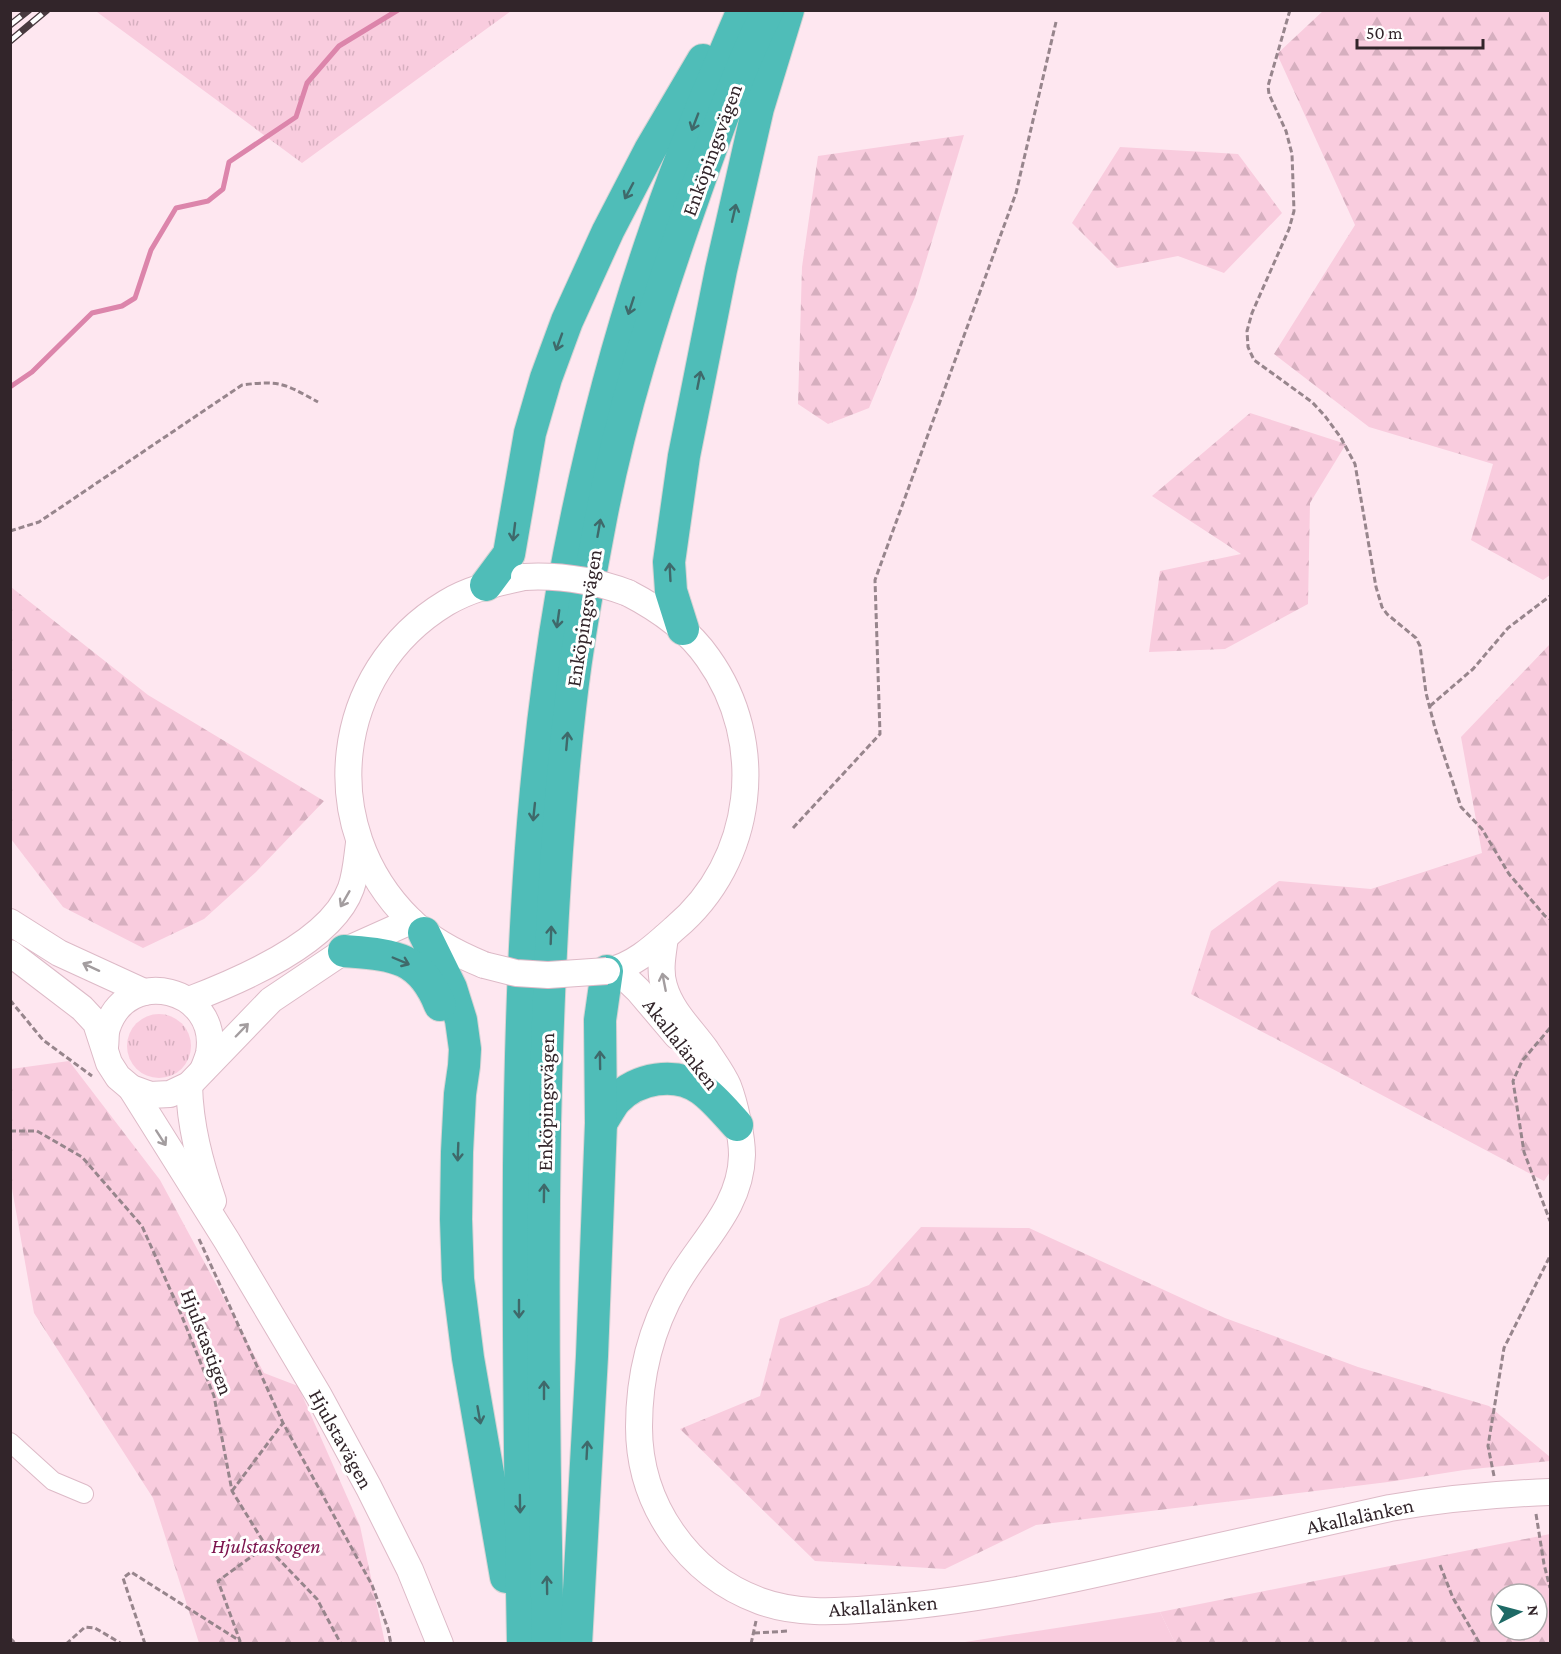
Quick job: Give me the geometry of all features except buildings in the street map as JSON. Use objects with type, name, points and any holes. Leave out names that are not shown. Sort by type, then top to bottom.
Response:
[{"type":"highway","points":[[486,585],[509,554],[530,433],[546,378],[567,321],[608,231],[645,160],[733,10]]},
{"type":"highway","name":"Enköpingsvägen","points":[[531,1251],[524,960],[530,852],[542,730],[562,592],[594,438],[620,341],[656,226],[698,116],[743,10]]},
{"type":"highway","name":"Enköpingsvägen","points":[[531,1251],[547,1042],[553,895],[570,705],[585,603],[605,501],[656,304],[751,44],[768,10]]},
{"type":"highway","points":[[683,629],[671,591],[669,562],[684,456],[721,270],[758,108],[788,10]]},
{"type":"highway","points":[[418,927],[451,988],[461,1020],[465,1057],[460,1094],[456,1219],[458,1279],[468,1358],[518,1644]]},
{"type":"highway","points":[[344,951],[381,954],[420,970],[428,981],[447,1023],[460,1094]]},
{"type":"highway","points":[[576,1644],[592,1356],[601,1123],[600,1020],[612,971]]},
{"type":"highway","points":[[601,1123],[616,1101],[632,1087],[653,1079],[679,1080],[701,1089],[737,1125]]},
{"type":"highway","points":[[523,1644],[531,1251]]},
{"type":"highway","points":[[531,1251],[548,1644]]},
{"type":"main road","points":[[550,576],[577,578],[628,593],[657,609],[683,629],[708,657],[728,689],[740,722],[746,756],[746,791],[741,825],[729,858],[702,902],[685,920],[650,949],[612,971],[548,975],[516,973],[484,965],[453,951],[418,927],[380,885],[359,843],[349,799],[347,768],[352,733],[366,691],[376,672],[396,645],[419,622],[446,603],[486,585],[524,577],[550,576]]},
{"type":"main road","points":[[189,1000],[227,986],[294,951],[320,930],[341,906],[350,889],[359,843]]},
{"type":"main road","points":[[10,922],[59,953],[144,992]]},
{"type":"main road","points":[[10,954],[82,1008],[96,1023],[109,1063],[118,1077],[130,1088],[150,1095],[160,1095],[171,1094],[196,1079],[271,1000],[344,951],[418,927]]},
{"type":"main road","name":"Akallalänken","points":[[665,937],[662,964],[663,984],[673,1007],[706,1050],[728,1086],[742,1154],[739,1182],[724,1216],[676,1284],[652,1341],[644,1370],[639,1429],[641,1457],[648,1486],[660,1513],[681,1546],[704,1569],[719,1580],[760,1601],[810,1611],[902,1607],[1041,1586],[1390,1508],[1503,1493],[1543,1500]]},
{"type":"main road","name":"Akallalänken","points":[[612,971],[638,990],[692,1053],[717,1087],[737,1125]]},
{"type":"main road","points":[[105,1047],[107,1029],[115,1012],[127,999],[144,992],[160,990],[175,993],[189,1000],[203,1015],[210,1034],[209,1054],[196,1079]]},
{"type":"main road","name":"Hjulstavägen","points":[[196,1079],[190,1107],[195,1138],[203,1172],[227,1241]]},
{"type":"main road","name":"Hjulstavägen","points":[[130,1088],[227,1241],[319,1396],[410,1570],[440,1644]]},
{"type":"street","points":[[10,1442],[53,1481],[84,1494]]},
{"type":"path","points":[[1290,10],[1268,86],[1269,94],[1286,131],[1292,154],[1294,211],[1289,229],[1252,313],[1247,331],[1248,347],[1254,360],[1312,402],[1341,438],[1355,464],[1376,587],[1382,607],[1387,614],[1416,638],[1420,646],[1430,706],[1461,807],[1482,829],[1509,874],[1545,916],[1551,919]]},
{"type":"path","points":[[793,828],[880,734],[875,580],[1016,193],[1056,22]]},
{"type":"path","points":[[10,531],[39,522],[242,385],[270,381],[288,386],[318,402]]},
{"type":"path","points":[[1430,706],[1473,669],[1508,628],[1551,596]]},
{"type":"path","points":[[10,1000],[43,1040],[95,1078]]},
{"type":"path","points":[[1551,1028],[1522,1061],[1513,1081],[1524,1152],[1551,1221]]},
{"type":"path","name":"Hjulstastigen","points":[[10,1131],[37,1131],[82,1157],[142,1226],[182,1314],[214,1396],[232,1491],[266,1546],[317,1599],[341,1644]]},
{"type":"path","points":[[198,1236],[283,1423],[372,1585],[391,1644]]},
{"type":"path","points":[[1494,1478],[1488,1446],[1504,1348],[1551,1256]]},
{"type":"path","points":[[232,1491],[283,1423]]},
{"type":"path","points":[[1543,1500],[1544,1564],[1551,1588]]},
{"type":"path","points":[[145,1644],[123,1578],[131,1572],[240,1641],[218,1581],[266,1546]]},
{"type":"path","points":[[1440,1565],[1453,1598],[1480,1644]]},
{"type":"path","points":[[66,1644],[85,1627],[95,1628],[122,1644]]},
{"type":"path","points":[[751,1644],[754,1633]]},
{"type":"path","points":[[10,1638],[16,1644]]},
{"type":"green space","points":[[98,10],[511,11],[302,163],[97,12]]},
{"type":"green space","points":[[1324,10],[1550,11],[1550,575],[1543,580],[1471,540],[1493,464],[1369,427],[1274,354],[1355,225],[1277,54]]},
{"type":"green space","points":[[964,135],[915,297],[869,408],[828,424],[798,404],[802,267],[818,156]]},
{"type":"green space","points":[[1120,147],[1238,154],[1282,213],[1224,273],[1178,256],[1117,268],[1072,223]]},
{"type":"green space","points":[[1250,413],[1346,444],[1310,503],[1308,604],[1225,649],[1149,652],[1160,571],[1241,554],[1152,496]]},
{"type":"green space","points":[[11,587],[148,695],[324,801],[256,872],[204,919],[143,948],[63,907],[11,839]]},
{"type":"green space","points":[[1550,644],[1550,1172],[1544,1181],[1191,994],[1211,931],[1279,881],[1371,889],[1482,853],[1461,737]]},
{"type":"green space","points":[[153,1014],[165,1014],[182,1023],[189,1034],[191,1046],[189,1058],[182,1069],[165,1078],[153,1078],[141,1073],[132,1064],[127,1052],[127,1040],[132,1028],[141,1019]]},
{"type":"green space","name":"Hjulstaskogen","points":[[69,1061],[160,1180],[264,1373],[298,1386],[360,1526],[385,1643],[199,1643],[153,1498],[34,1313],[11,1183],[11,1069]]},
{"type":"green space","points":[[921,1227],[1029,1228],[1225,1318],[1358,1367],[1489,1406],[1550,1457],[1550,1461],[1036,1525],[945,1569],[815,1561],[680,1429],[760,1396],[780,1319],[869,1285]]},
{"type":"green space","points":[[1550,1534],[1550,1643],[1175,1643],[1160,1612]]},
{"type":"green space","points":[[1160,1612],[1175,1643],[888,1643],[965,1642]]},
{"type":"waterway","points":[[10,387],[32,372],[92,313],[122,306],[135,298],[151,250],[176,208],[208,201],[223,189],[229,162],[296,117],[307,83],[339,46],[398,10]]},
{"type":"railway","points":[[10,25],[29,10]]},
{"type":"railway","points":[[10,41],[47,10]]}]
